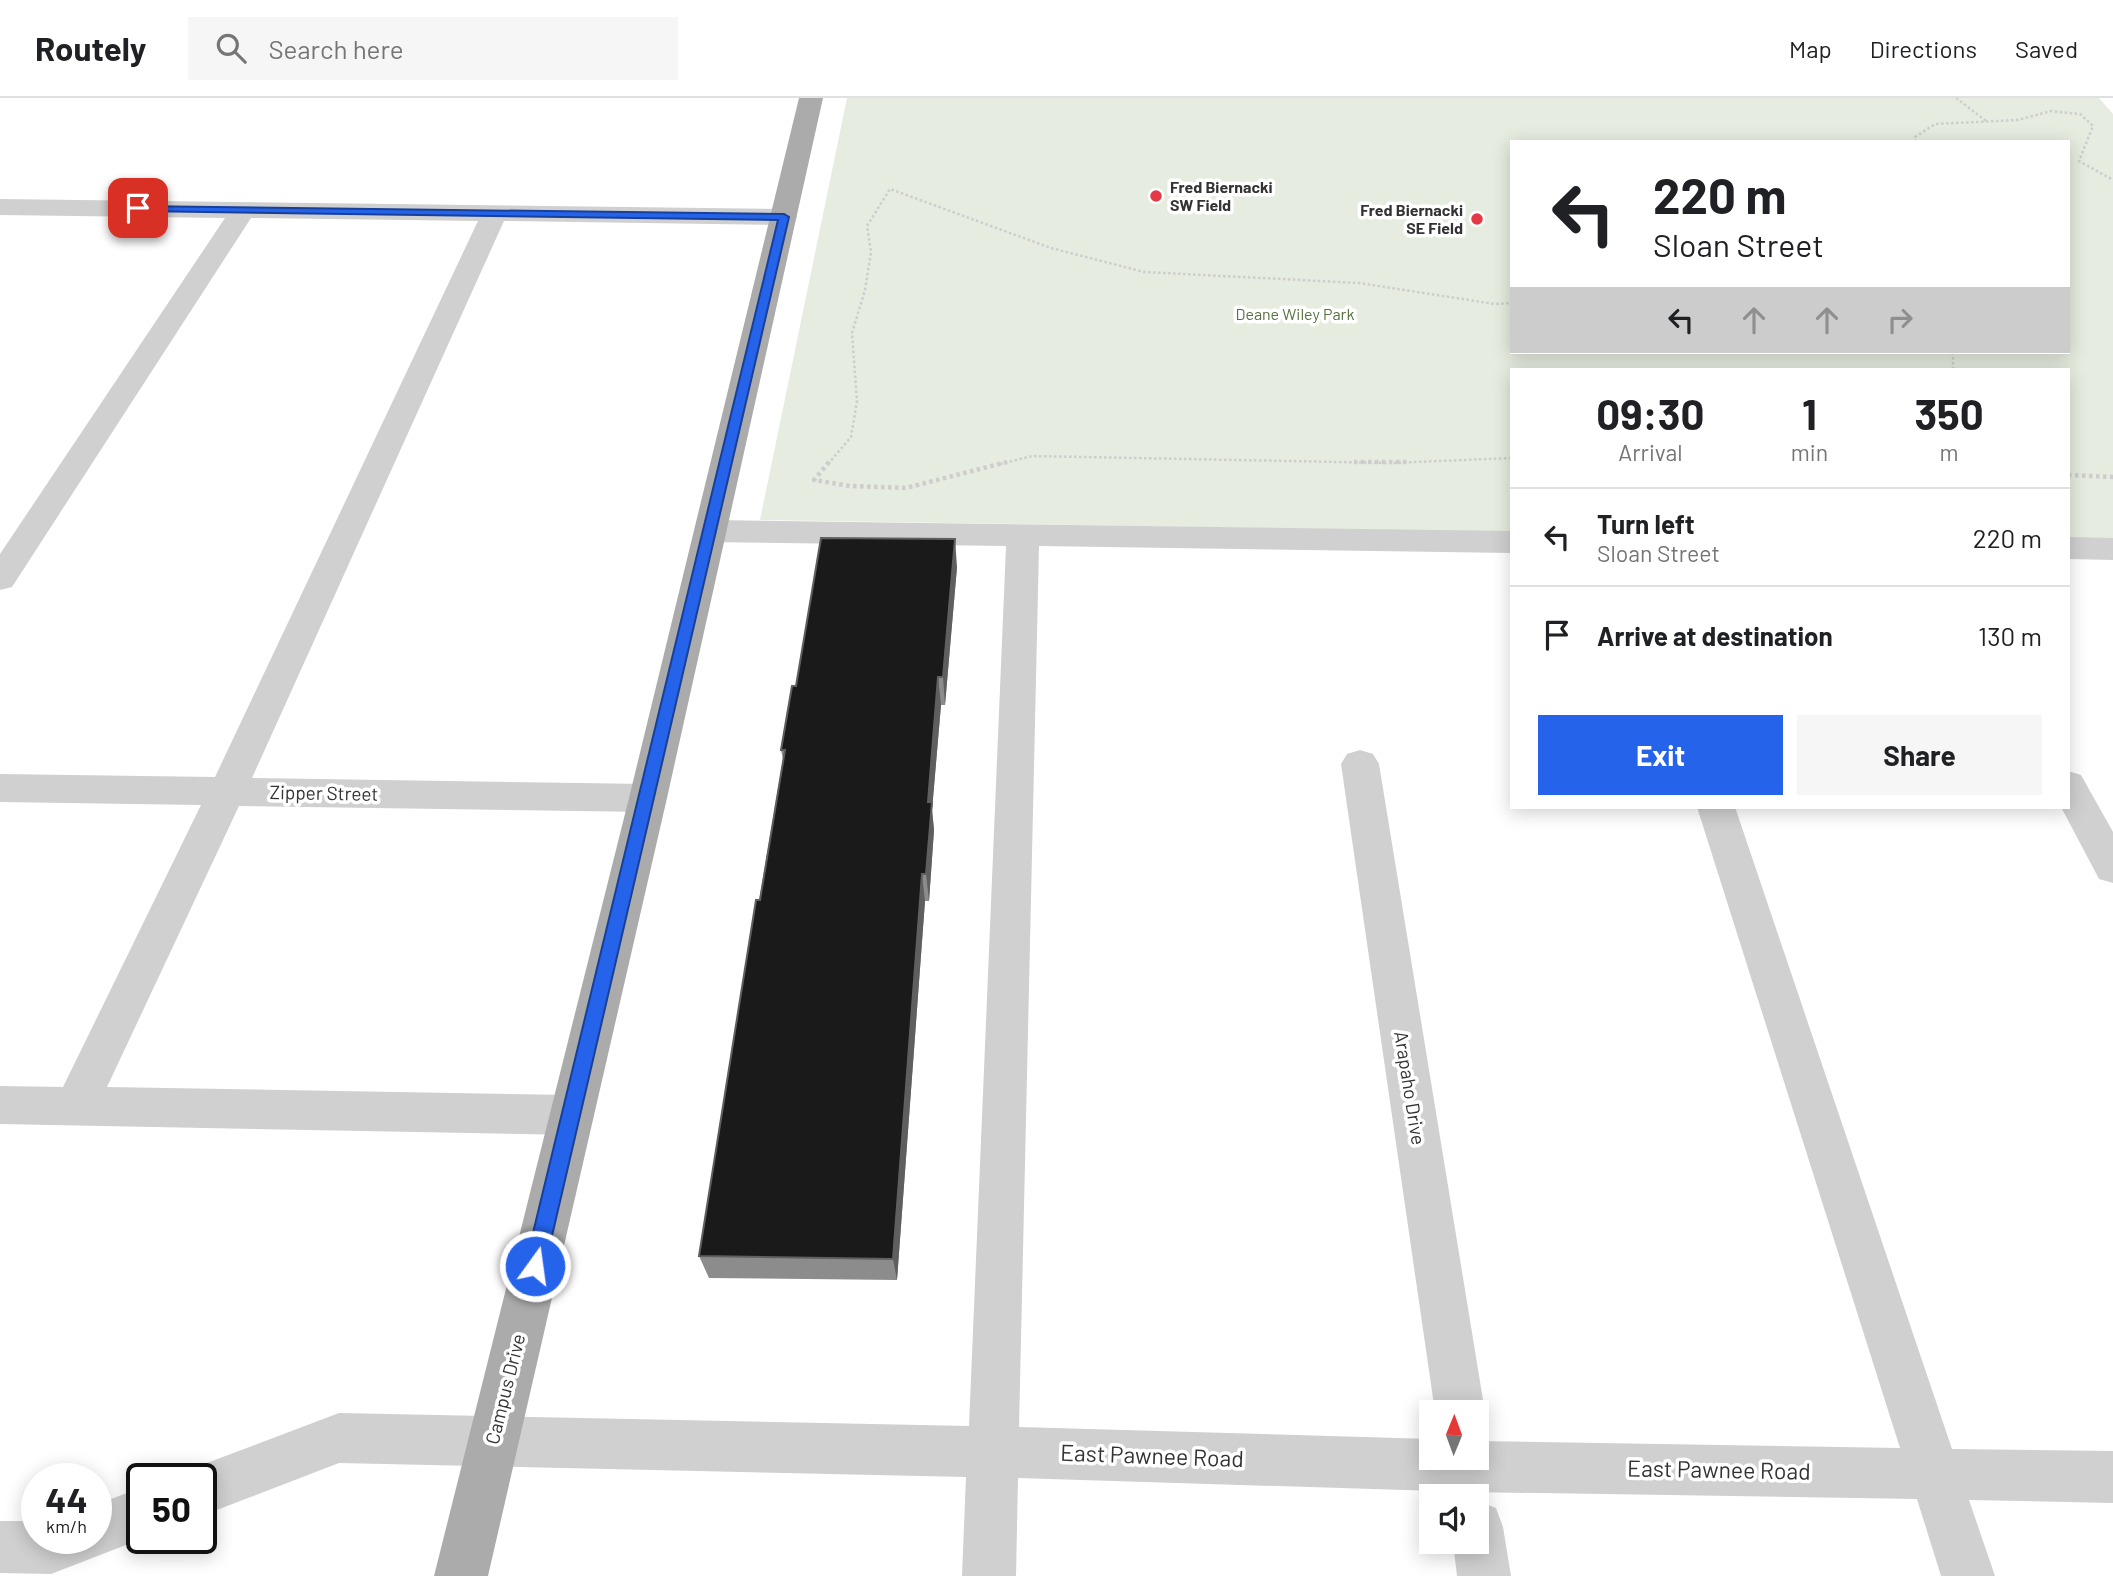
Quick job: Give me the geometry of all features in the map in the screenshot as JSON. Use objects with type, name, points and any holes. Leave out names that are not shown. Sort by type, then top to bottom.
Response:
[{"type":"main road","name":"Campus Drive","points":[[461,1576],[648,798],[811,98]]},
{"type":"street","points":[[2,209],[244,209],[784,217]]},
{"type":"street","points":[[0,579],[244,209]]},
{"type":"street","points":[[76,1106],[227,791],[495,213]]},
{"type":"street","points":[[710,531],[1510,542]]},
{"type":"street","points":[[989,1576],[1023,535]]},
{"type":"street","points":[[2070,548],[2113,549]]},
{"type":"street","name":"Arapaho Drive","points":[[1360,764],[1458,1400]]},
{"type":"street","name":"Zipper Street","points":[[0,788],[648,798]]},
{"type":"street","points":[[2070,789],[2113,868]]},
{"type":"street","points":[[1717,809],[1968,1576]]},
{"type":"street","points":[[0,1105],[571,1115]]},
{"type":"street","name":"East Pawnee Road","points":[[217,1484],[339,1437],[493,1443],[995,1452],[1469,1473],[2113,1477]]},
{"type":"street","points":[[0,1547],[21,1547]]},
{"type":"street","points":[[1481,1554],[1484,1576]]},
{"type":"path","points":[[1956,98],[1987,121]]},
{"type":"path","points":[[1916,140],[1915,137],[1935,124],[2018,120],[2051,111],[2080,114],[2093,126],[2079,161],[2113,180]]},
{"type":"path","points":[[1510,303],[1495,304],[1359,283],[1144,272],[1051,248],[890,190],[867,226],[871,252],[865,290],[852,333],[857,401],[851,437],[814,480],[850,486],[906,488],[1032,456],[1391,463],[1510,458]]},
{"type":"path","points":[[2070,475],[2113,477]]},
{"type":"green space","name":"Deane Wiley Park","points":[[847,98],[2099,98],[2113,114],[2113,542],[2070,542],[2070,368],[1510,368],[1510,532],[760,520]]},
{"type":"building","points":[[821,538],[955,539],[943,677],[938,677],[928,802],[932,802],[926,874],[922,874],[893,1259],[699,1256],[756,900],[760,900],[785,750],[781,750],[792,686],[796,686]]},
{"type":"place","name":"Fred Biernacki SW Field","points":[[1156,196]]},
{"type":"place","name":"Fred Biernacki SE Field","points":[[1477,219]]},
{"type":"route","points":[[138,208],[784,217],[535,1266]]}]
